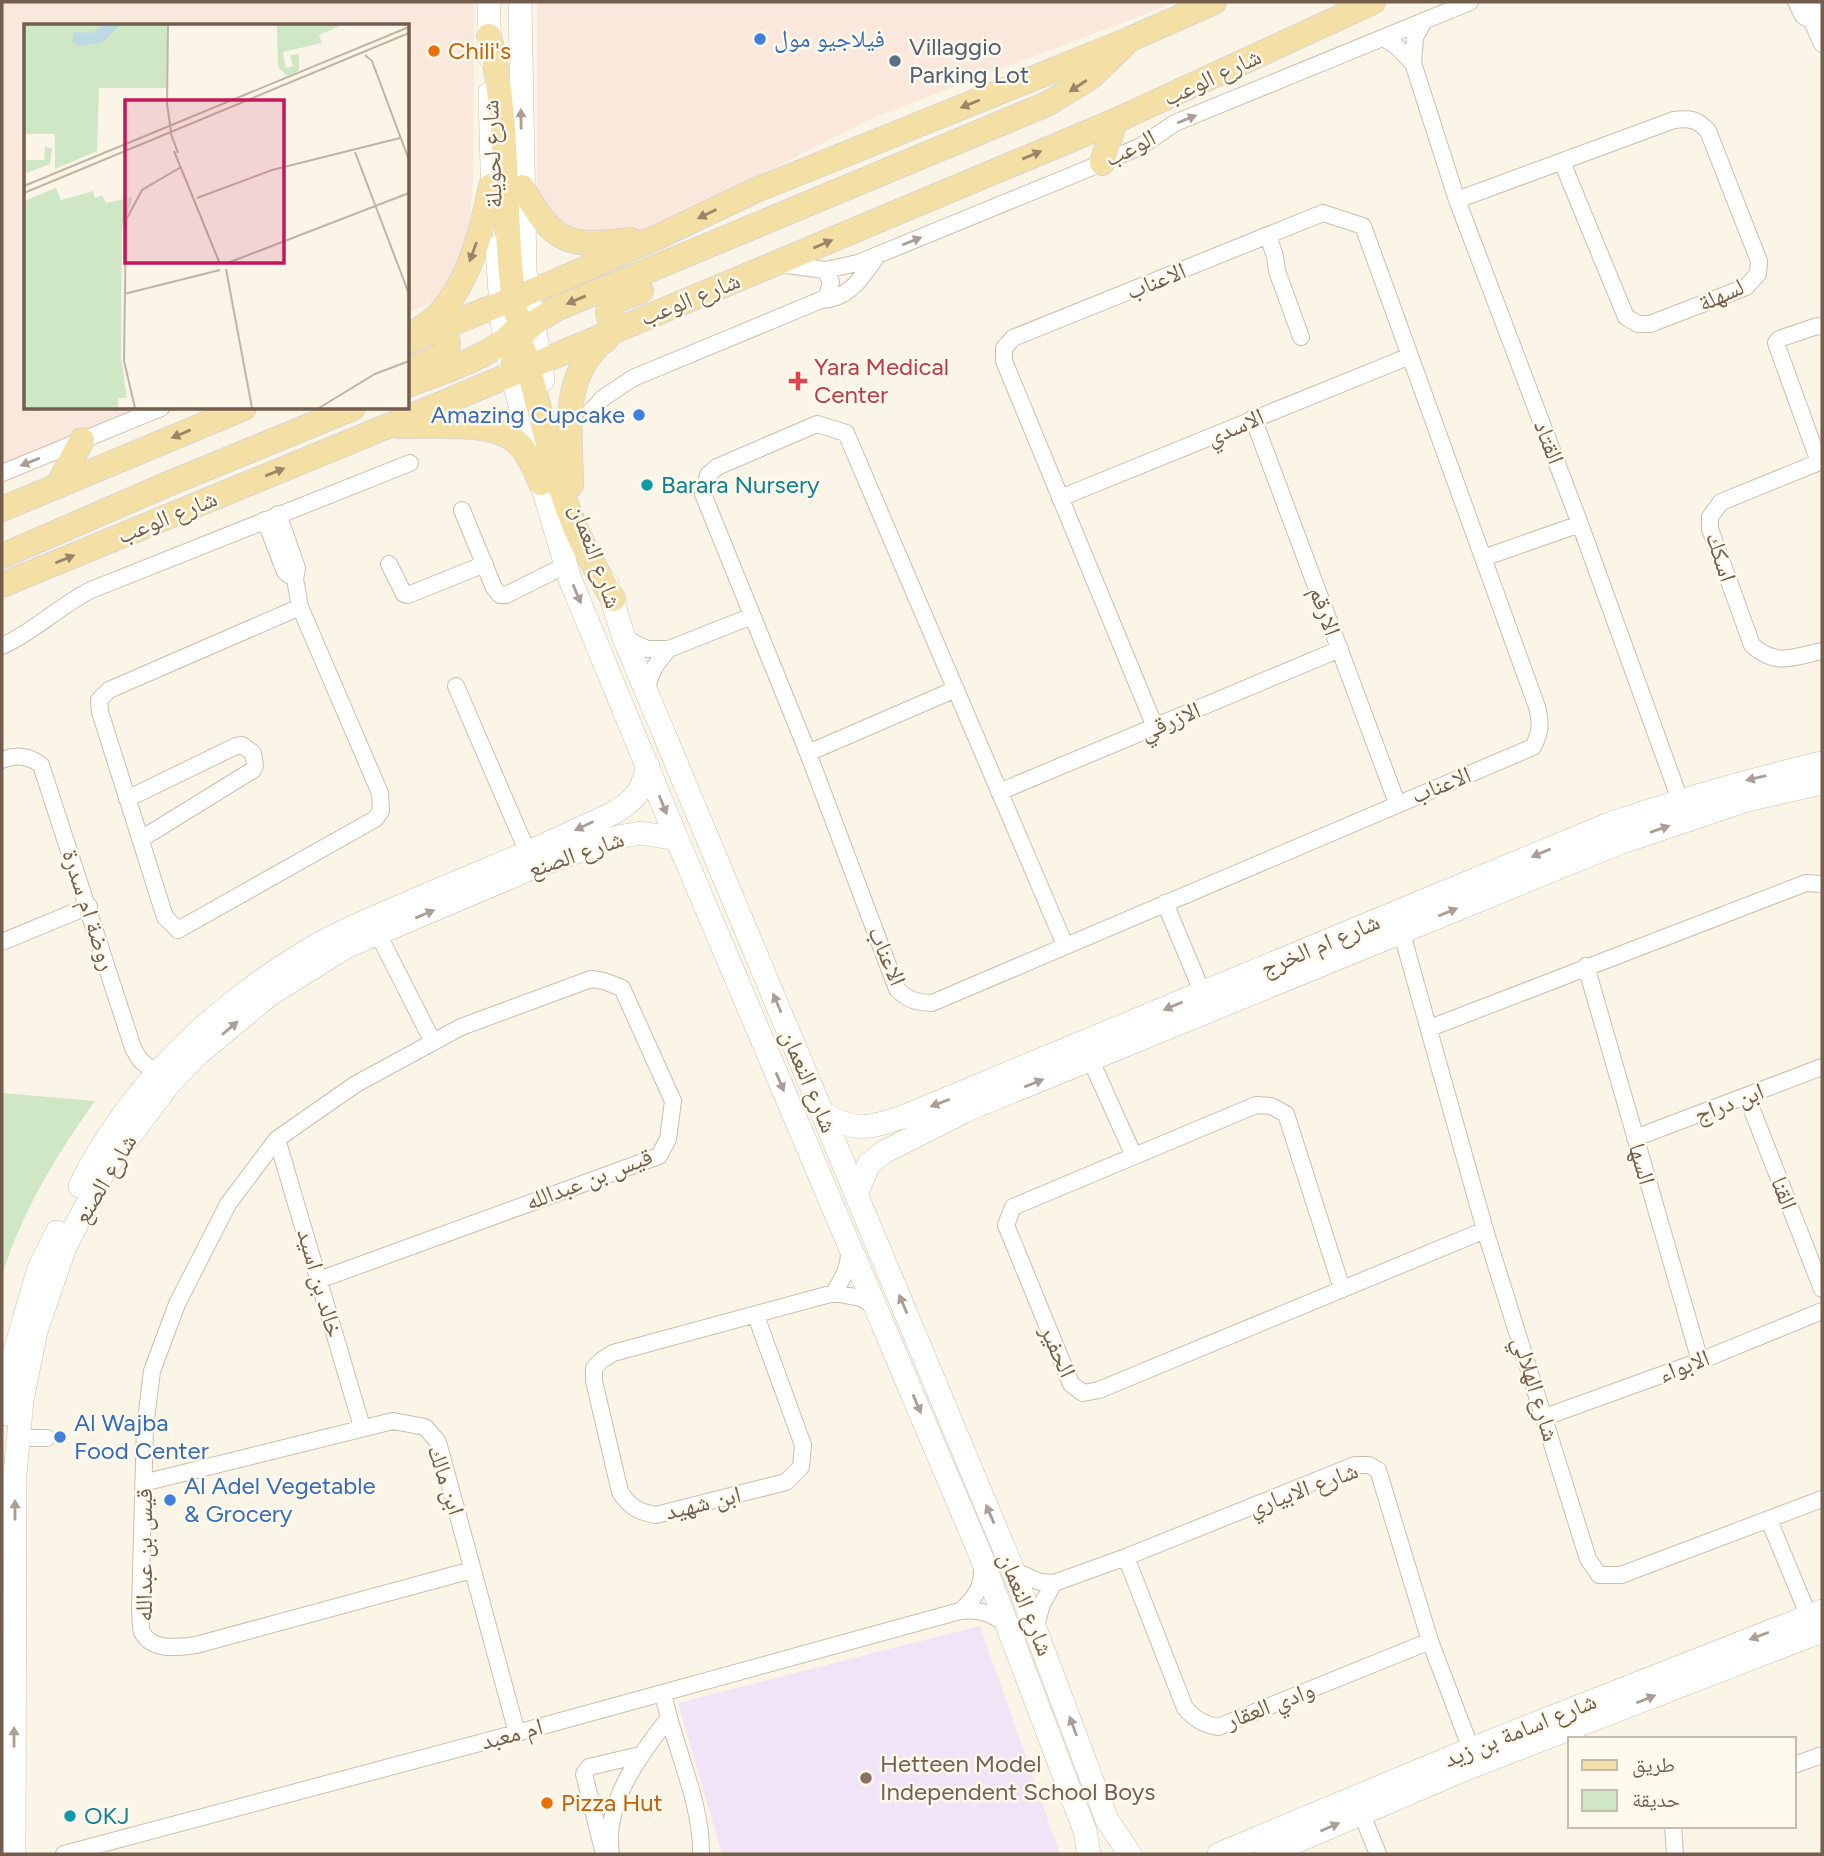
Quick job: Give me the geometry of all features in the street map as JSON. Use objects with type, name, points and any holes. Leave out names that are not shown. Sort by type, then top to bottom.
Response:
[{"type":"main road","points":[[410,338],[436,331],[514,299],[660,236],[754,191],[1128,40],[1214,2]]},
{"type":"main road","points":[[1280,45],[1331,2]]},
{"type":"main road","name":"شارع الوعب","points":[[2,584],[388,426],[1115,121],[1373,2]]},
{"type":"main road","points":[[489,36],[499,81],[514,299],[510,314],[519,333],[544,430],[573,521],[594,568],[613,599]]},
{"type":"main road","points":[[410,385],[476,357],[558,308],[1062,96],[1105,66],[1128,40]]},
{"type":"main road","points":[[1102,163],[1115,121]]},
{"type":"main road","points":[[624,326],[615,324],[608,318],[611,304],[828,211],[847,199],[869,178]]},
{"type":"main road","points":[[410,337],[435,320],[450,303],[476,243],[491,186]]},
{"type":"main road","points":[[522,187],[543,222],[565,238],[599,244],[660,236]]},
{"type":"main road","points":[[571,485],[571,402],[576,378],[592,352],[624,326]]},
{"type":"main road","points":[[410,368],[445,352],[448,347],[446,336],[436,331]]},
{"type":"main road","points":[[2,509],[239,410]]},
{"type":"main road","points":[[2,542],[33,526],[311,410]]},
{"type":"main road","points":[[2,556],[348,410]]},
{"type":"main road","points":[[388,426],[481,428],[497,431],[518,443],[541,483]]},
{"type":"main road","points":[[58,485],[82,440]]},
{"type":"street","name":"شارع لحويلة","points":[[489,2],[491,186],[496,227],[514,299]]},
{"type":"street","name":"شارع لحويلة","points":[[514,299],[525,272],[520,2]]},
{"type":"street","name":"الوعب","points":[[776,263],[825,270],[847,266],[878,255],[1141,146],[1175,123],[1470,2]]},
{"type":"street","points":[[1796,2],[1803,16],[1812,20]]},
{"type":"street","points":[[1811,2],[1815,11],[1812,20],[1822,44]]},
{"type":"street","name":"القتاد","points":[[1424,21],[1415,37],[1413,63],[1457,200],[1580,524],[1683,810]]},
{"type":"street","points":[[1383,38],[1395,45],[1413,63]]},
{"type":"street","name":"لسهلة","points":[[1457,200],[1674,120],[1689,118],[1700,122],[1708,131],[1759,261],[1758,274],[1746,287],[1650,324],[1638,324],[1626,317],[1562,162]]},
{"type":"street","name":"الاعناب","points":[[1065,945],[846,433],[817,424],[717,467],[708,475],[703,494],[808,753],[897,989],[907,999],[932,1003],[1533,747],[1540,734],[1541,723],[1537,706],[1363,226],[1323,213],[1013,338],[1004,348],[1004,361],[1155,727]]},
{"type":"street","points":[[1268,236],[1277,271],[1301,337]]},
{"type":"street","points":[[821,300],[848,292],[878,255]]},
{"type":"street","points":[[590,412],[603,398],[633,378],[821,300],[827,296],[831,282],[825,270]]},
{"type":"street","points":[[1821,461],[1776,343],[1779,339],[1817,326],[1822,327]]},
{"type":"street","name":"الاسدي","points":[[1060,498],[1410,356]]},
{"type":"street","name":"شارع النعمان","points":[[527,367],[541,483],[566,565],[677,839],[981,1556],[1085,1831],[1089,1854]]},
{"type":"street","name":"شارع النعمان","points":[[527,367],[553,424],[571,485],[613,599],[624,638],[1036,1626],[1108,1820],[1130,1854]]},
{"type":"street","points":[[2,473],[156,410]]},
{"type":"street","name":"الارقم","points":[[1253,418],[1397,803]]},
{"type":"street","name":"اسكك","points":[[1821,461],[1721,502],[1710,517],[1710,529],[1752,645],[1768,658],[1778,660],[1822,651]]},
{"type":"street","points":[[2,646],[90,590],[410,463]]},
{"type":"street","points":[[462,510],[494,588],[500,595],[506,595],[566,565]]},
{"type":"street","points":[[271,517],[298,568],[295,579],[300,607],[380,793],[381,811],[375,819],[178,930],[165,917],[100,712],[99,700],[109,690],[300,607]]},
{"type":"street","points":[[1483,558],[1580,524]]},
{"type":"street","points":[[390,564],[404,594],[408,595],[485,564]]},
{"type":"street","points":[[2,594],[28,574]]},
{"type":"street","points":[[624,638],[647,649],[669,649],[752,616]]},
{"type":"street","points":[[2,636],[21,636]]},
{"type":"street","points":[[648,693],[654,666],[669,649]]},
{"type":"street","name":"الازرقي","points":[[999,792],[1339,649]]},
{"type":"street","points":[[456,686],[528,853]]},
{"type":"street","points":[[808,753],[956,690]]},
{"type":"street","points":[[127,799],[236,746],[242,745],[253,753],[253,770],[141,839]]},
{"type":"street","name":"روضة ام سدرة","points":[[2,760],[8,757],[31,757],[41,765],[133,1048],[140,1060],[162,1079]]},
{"type":"street","name":"شارع ام الخرج","points":[[1683,810],[1740,782],[1822,763]]},
{"type":"street","name":"شارع الصنع","points":[[14,1854],[15,1474],[10,1445],[36,1331],[65,1247],[105,1168],[162,1079],[198,1055],[269,995],[375,926],[612,813],[636,796],[648,766]]},
{"type":"street","name":"شارع ام الخرج","points":[[857,1192],[869,1164],[884,1152],[967,1110],[1087,1052],[1399,922],[1609,824],[1747,800],[1822,783]]},
{"type":"street","name":"شارع الصنع","points":[[375,926],[618,837],[640,833],[677,839]]},
{"type":"street","points":[[1430,1028],[1806,883],[1822,884]]},
{"type":"street","points":[[1165,903],[1206,1002]]},
{"type":"street","points":[[2,942],[89,906]]},
{"type":"street","name":"شارع الهلالي","points":[[1399,922],[1485,1230],[1588,1559],[1600,1575],[1621,1576],[1822,1499]]},
{"type":"street","points":[[375,926],[433,1042]]},
{"type":"street","name":"السها","points":[[1586,966],[1700,1361]]},
{"type":"street","name":"قيس بن عبدالله","points":[[319,1280],[659,1156],[668,1139],[673,1101],[622,988],[591,979],[461,1027],[356,1084],[277,1139],[228,1204],[177,1304],[152,1371],[145,1427],[140,1608],[142,1632],[153,1644],[171,1648],[196,1645],[472,1570]]},
{"type":"street","points":[[1087,1052],[1134,1156]]},
{"type":"street","name":"شارع ام الخرج","points":[[823,1113],[839,1123],[854,1127],[873,1126],[1087,1052]]},
{"type":"street","name":"ابن دراج","points":[[1635,1138],[1822,1068]]},
{"type":"street","name":"القنا","points":[[1747,1097],[1822,1289]]},
{"type":"street","name":"الحفير","points":[[1342,1289],[1286,1114],[1271,1106],[1256,1105],[1013,1207],[1006,1225],[1071,1384],[1083,1393],[1099,1390],[1485,1230]]},
{"type":"street","name":"خالد بن اسيد","points":[[277,1139],[362,1427]]},
{"type":"street","points":[[849,1244],[850,1260],[834,1293],[861,1298],[876,1307]]},
{"type":"street","name":"ابن شهيد","points":[[756,1316],[803,1445],[801,1467],[786,1482],[656,1515],[640,1513],[628,1504],[620,1492],[594,1381],[594,1368],[601,1360],[613,1353],[834,1293]]},
{"type":"street","name":"الابواء","points":[[1545,1417],[1700,1361],[1822,1311]]},
{"type":"street","name":"ابن مالك","points":[[144,1483],[393,1420],[425,1427],[438,1442],[517,1733]]},
{"type":"street","points":[[10,1445],[47,1438]]},
{"type":"street","name":"شارع الابياري","points":[[1054,1583],[1356,1465],[1368,1465],[1378,1470],[1430,1641],[1474,1757]]},
{"type":"street","points":[[1769,1520],[1817,1623]]},
{"type":"street","points":[[960,1611],[971,1602],[980,1587],[983,1577],[981,1556]]},
{"type":"street","name":"وادي العقار","points":[[1126,1557],[1185,1708],[1204,1724],[1218,1727],[1430,1641]]},
{"type":"street","points":[[1013,1570],[1040,1582],[1054,1583],[1042,1604],[1036,1626]]},
{"type":"street","name":"ام معبد","points":[[64,1854],[960,1611],[981,1610],[1010,1628]]},
{"type":"street","name":"شارع اسامة بن زيد","points":[[1219,1854],[1358,1805],[1817,1623]]},
{"type":"street","points":[[663,1693],[696,1816],[701,1854]]},
{"type":"street","points":[[611,1854],[610,1827],[621,1793],[640,1755],[668,1719]]},
{"type":"street","points":[[604,1854],[584,1774],[589,1767],[640,1755]]},
{"type":"street","points":[[1796,1764],[1821,1758]]},
{"type":"street","points":[[1358,1805],[1378,1854]]},
{"type":"street","name":"شارع اسامة بن زيد","points":[[1268,1854],[1358,1805]]},
{"type":"street","points":[[1673,1828],[1675,1854]]},
{"type":"street","points":[[1116,1854],[1124,1854]]},
{"type":"shaded area","points":[[2,2],[474,2],[473,177],[466,288],[410,311],[410,24],[24,24],[24,410],[177,410],[2,484]]},
{"type":"shaded area","name":"فيلاجيو مول","points":[[537,2],[1177,2],[870,119],[632,241],[567,241],[537,202]]},
{"type":"shaded area","name":"Hetteen Model Independent School Boys","points":[[980,1626],[1060,1854],[722,1854],[678,1703]]},
{"type":"green space","points":[[2,1093],[95,1101],[41,1185],[19,1229],[2,1276]]},
{"type":"place","name":"فيلاجيو مول","points":[[760,39]]},
{"type":"place","name":"Chili's","points":[[434,51]]},
{"type":"place","name":"Villaggio Parking Lot","points":[[895,61]]},
{"type":"place","name":"Yara Medical Center","points":[[798,381]]},
{"type":"place","name":"Amazing Cupcake","points":[[639,415]]},
{"type":"place","name":"Barara Nursery","points":[[647,485]]},
{"type":"place","name":"Al Wajba Food Center","points":[[60,1437]]},
{"type":"place","name":"Al Adel Vegetable & Grocery","points":[[170,1500]]},
{"type":"place","name":"Hetteen Model Independent School Boys","points":[[866,1778]]},
{"type":"place","name":"Pizza Hut","points":[[547,1803]]},
{"type":"place","name":"OKJ","points":[[70,1816]]}]
